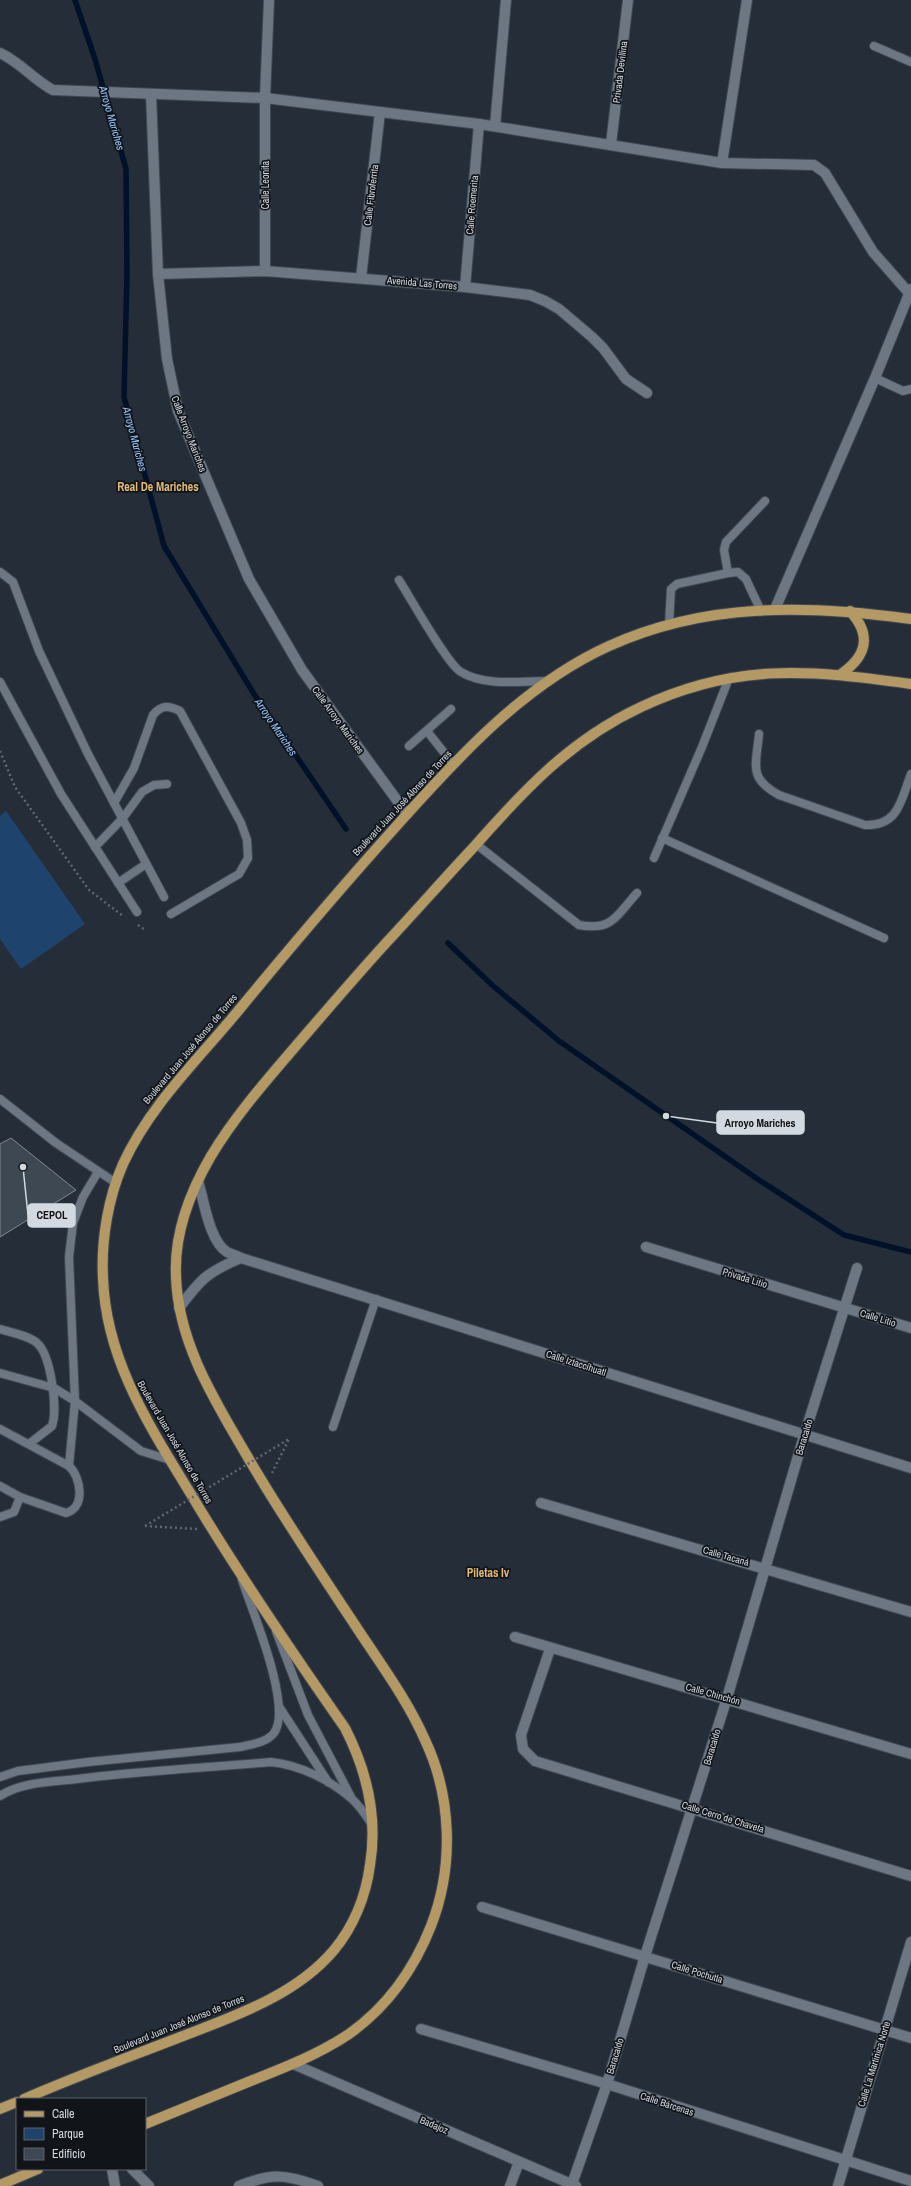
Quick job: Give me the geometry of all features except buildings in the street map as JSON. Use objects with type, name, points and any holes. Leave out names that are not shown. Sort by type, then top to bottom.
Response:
[{"type":"main road","name":"Boulevard Juan José Alonso de Torres","points":[[27,2098],[221,2021],[275,1996],[308,1974],[334,1950],[348,1930],[357,1912],[369,1874],[373,1826],[368,1785],[356,1749],[345,1728],[240,1575],[170,1460],[127,1382],[115,1351],[104,1294],[104,1248],[107,1224],[116,1183],[138,1136],[161,1100],[218,1036],[340,888],[453,764],[516,705],[549,680],[607,647],[641,633],[699,617],[760,609],[775,609],[850,611],[911,619]]},
{"type":"main road","points":[[842,674],[853,666],[863,648],[864,638],[862,626],[850,611]]},
{"type":"main road","points":[[146,2124],[293,2064],[329,2046],[350,2033],[370,2017],[404,1977],[418,1956],[436,1911],[446,1861],[447,1838],[445,1810],[441,1788],[427,1743],[400,1694],[266,1487],[197,1365],[179,1308],[176,1275],[177,1252],[185,1213],[198,1181],[239,1112],[358,974],[524,790],[566,753],[613,722],[669,695],[729,678],[787,672],[842,674],[911,684]]},
{"type":"main road","points":[[0,2109],[16,2102]]},
{"type":"main road","points":[[0,2185],[36,2170]]},
{"type":"street","name":"Calle Leonita","points":[[266,271],[265,98],[269,0]]},
{"type":"street","points":[[495,126],[506,0]]},
{"type":"street","name":"Privada Devillina","points":[[611,144],[628,0]]},
{"type":"street","points":[[722,163],[747,0]]},
{"type":"street","points":[[0,53],[12,58],[40,84],[53,90],[265,98],[495,126],[611,144],[677,157],[722,163],[798,163],[814,165],[820,168],[825,173],[873,252],[910,291],[875,378],[775,609]]},
{"type":"street","name":"Calle Arroyo Mariches","points":[[151,94],[158,274],[167,359],[178,411],[249,579],[302,670],[407,814]]},
{"type":"street","name":"Calle Fibroferrita","points":[[361,278],[380,112]]},
{"type":"street","name":"Calle Roemerita","points":[[465,286],[478,124]]},
{"type":"street","name":"Avenida Las Torres","points":[[158,274],[266,271],[465,286],[530,295],[550,304],[592,337],[603,348],[626,379],[647,394]]},
{"type":"street","name":"Calle Iztaccíhuatl","points":[[198,1181],[213,1233],[218,1244],[226,1252],[804,1436],[911,1468]]},
{"type":"street","name":"Privada Litio","points":[[646,1248],[845,1308]]},
{"type":"street","points":[[179,1308],[198,1282],[215,1269],[241,1258]]},
{"type":"street","name":"Baracaldo","points":[[574,2185],[607,2084],[645,1956],[727,1698],[804,1436],[857,1268]]},
{"type":"street","name":"Calle Litio","points":[[845,1308],[911,1328]]},
{"type":"street","name":"Calle Tacaná","points":[[541,1503],[765,1567],[911,1612]]},
{"type":"street","name":"Calle Chinchón","points":[[515,1637],[550,1649],[727,1698],[911,1754]]},
{"type":"street","name":"Calle Cerro de Chaveta","points":[[550,1649],[521,1735],[523,1750],[535,1761],[693,1808],[911,1876]]},
{"type":"street","name":"Calle Pochutla","points":[[482,1907],[911,2038]]},
{"type":"street","name":"Calle La Martinica Norte","points":[[838,2186],[911,1942]]},
{"type":"street","name":"Calle Bárcenas","points":[[421,2029],[607,2084],[845,2162],[911,2181]]},
{"type":"street","name":"Badajoz","points":[[293,2064],[574,2185]]},
{"type":"street","points":[[510,2186],[519,2162]]},
{"type":"street","points":[[112,2170],[115,2186]]},
{"type":"street","points":[[133,2170],[149,2186]]},
{"type":"street","points":[[239,2186],[257,2178],[283,2176],[297,2178],[318,2186]]},
{"type":"lane","points":[[874,46],[911,62]]},
{"type":"lane","points":[[875,378],[902,391],[911,388]]},
{"type":"lane","points":[[728,573],[724,550],[726,542],[732,533],[765,501]]},
{"type":"lane","points":[[0,572],[13,582],[39,651],[88,754],[164,897]]},
{"type":"lane","points":[[669,625],[671,590],[677,584],[728,573],[738,572],[746,579],[760,609]]},
{"type":"lane","points":[[399,580],[444,652],[459,671],[471,677],[498,682],[549,680]]},
{"type":"lane","points":[[654,858],[702,747],[729,678]]},
{"type":"lane","points":[[0,682],[61,794],[137,912]]},
{"type":"lane","points":[[114,803],[134,768],[153,715],[158,709],[165,706],[173,707],[180,711],[241,823],[247,840],[248,858],[239,874],[171,914]]},
{"type":"lane","points":[[409,746],[451,710]]},
{"type":"lane","points":[[427,730],[453,764]]},
{"type":"lane","points":[[759,734],[756,767],[759,780],[767,788],[780,795],[865,825],[877,826],[889,821],[898,810],[911,774]]},
{"type":"lane","points":[[95,847],[123,818],[147,787],[167,784]]},
{"type":"lane","points":[[662,838],[884,938]]},
{"type":"lane","points":[[476,844],[579,926],[595,928],[610,924],[637,893]]},
{"type":"lane","points":[[118,883],[146,864]]},
{"type":"lane","points":[[0,1099],[56,1143],[116,1183]]},
{"type":"lane","points":[[69,1466],[75,1401],[69,1257],[73,1223],[83,1197],[98,1172]]},
{"type":"lane","points":[[334,1427],[376,1299]]},
{"type":"lane","points":[[0,1329],[33,1340],[40,1345],[54,1388],[56,1409],[52,1426],[29,1444]]},
{"type":"lane","points":[[0,1373],[54,1388],[75,1401],[141,1451],[170,1460]]},
{"type":"lane","points":[[0,1429],[69,1466],[78,1476],[80,1483],[77,1506],[71,1512],[61,1512],[20,1497],[0,1486]]},
{"type":"lane","points":[[0,1517],[14,1512],[20,1497]]},
{"type":"lane","points":[[0,1777],[18,1771],[240,1747],[262,1741],[274,1732],[279,1715],[279,1707],[270,1665],[240,1575]]},
{"type":"lane","points":[[274,1626],[308,1715],[353,1799],[373,1826]]},
{"type":"lane","points":[[279,1707],[328,1783]]},
{"type":"lane","points":[[0,1796],[19,1788],[42,1783],[135,1772],[271,1762],[301,1768],[353,1799]]},
{"type":"path","points":[[0,751],[15,787],[89,890],[128,919]]},
{"type":"path","points":[[133,923],[144,929]]},
{"type":"path","points":[[213,1531],[145,1526],[289,1439],[266,1487]]},
{"type":"green space","points":[[6,811],[85,924],[21,969],[0,939],[0,816]]},
{"type":"waterway","name":"Arroyo Mariches","points":[[75,0],[95,59],[126,169],[127,274],[124,397],[164,546],[254,694],[346,829]]},
{"type":"waterway","name":"Arroyo Mariches","points":[[448,943],[492,985],[559,1041],[756,1178],[844,1235],[911,1252]]},
{"type":"place","name":"Arroyo Mariches","points":[[666,1116]]},
{"type":"place","name":"CEPOL","points":[[23,1167]]},
{"type":"district","name":"Real De Mariches","points":[[158,487]]},
{"type":"district","name":"Piletas Iv","points":[[488,1573]]}]
